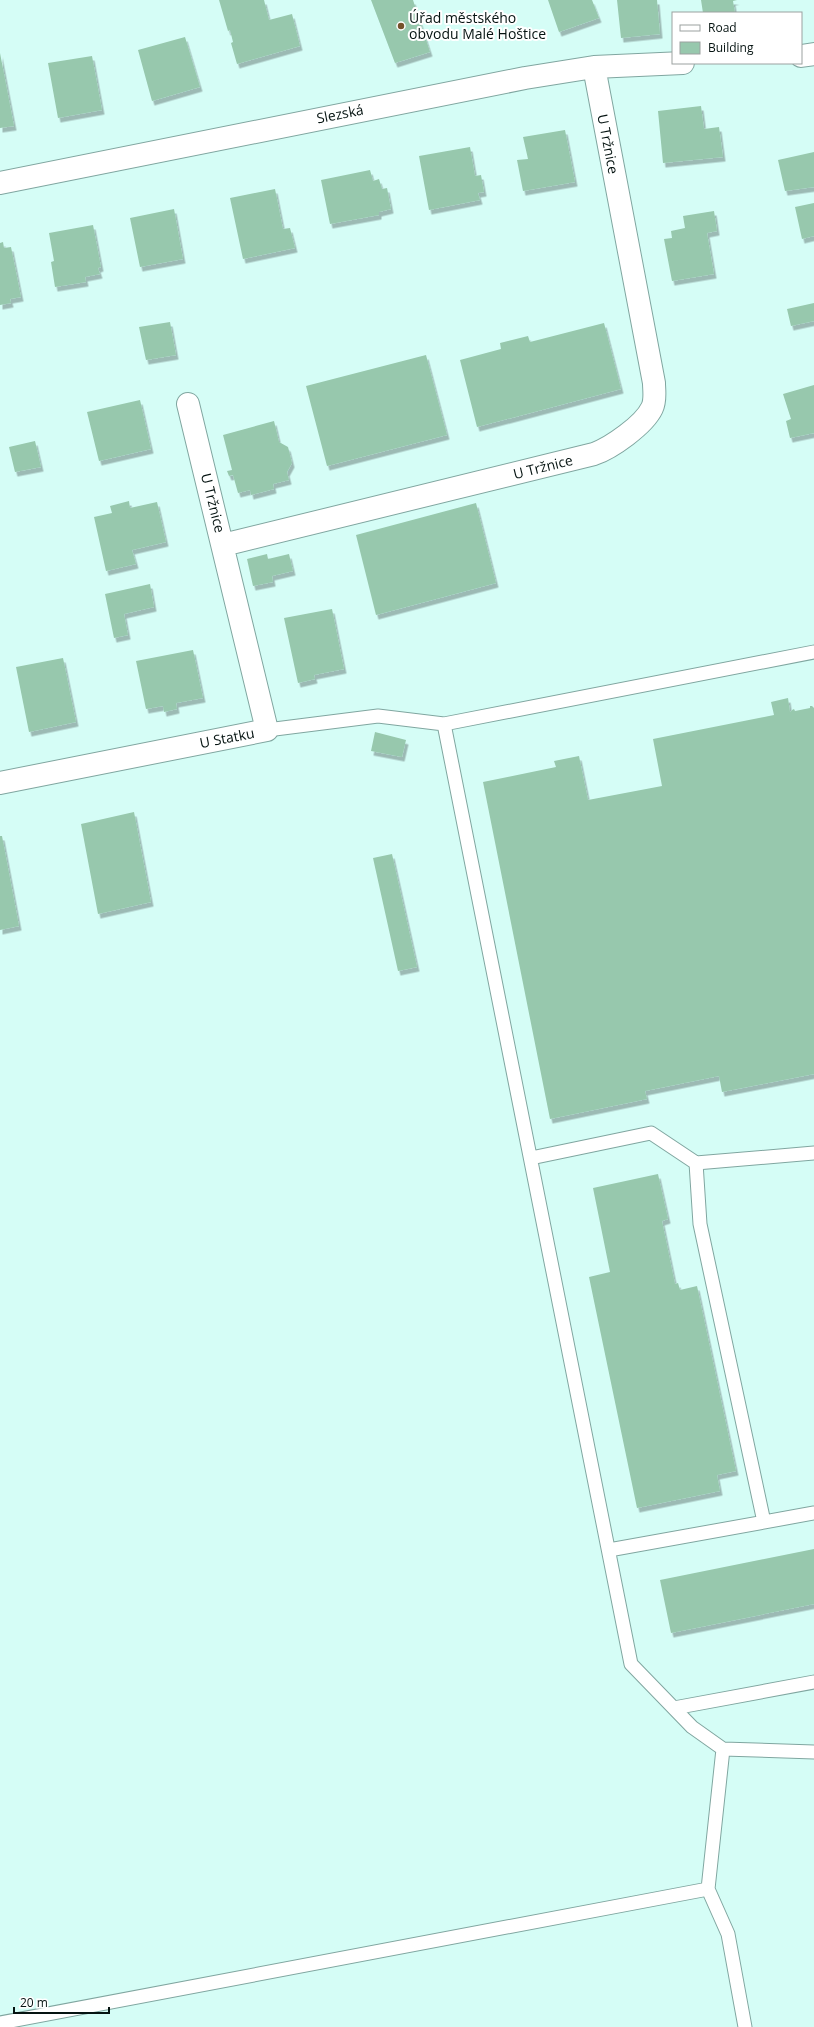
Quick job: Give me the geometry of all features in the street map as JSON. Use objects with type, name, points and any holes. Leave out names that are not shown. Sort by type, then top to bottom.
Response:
[{"type":"street","points":[[802,56],[814,54]]},
{"type":"street","name":"Slezská","points":[[0,184],[525,78],[594,67],[672,63]]},
{"type":"street","name":"U Tržnice","points":[[188,404],[223,545],[594,454],[608,449],[617,442],[643,420],[652,408],[655,396],[654,383],[594,67]]},
{"type":"street","name":"U Statku","points":[[0,783],[267,730],[223,545]]},
{"type":"lane","points":[[267,730],[378,716],[444,724],[814,652]]},
{"type":"lane","points":[[444,724],[631,1664],[692,1727],[723,1749],[814,1752]]},
{"type":"lane","points":[[531,1158],[651,1133],[696,1163],[814,1153]]},
{"type":"lane","points":[[696,1163],[700,1224],[764,1522]]},
{"type":"lane","points":[[609,1550],[814,1513]]},
{"type":"lane","points":[[674,1708],[814,1682]]},
{"type":"lane","points":[[723,1749],[708,1889],[728,1934],[745,2027]]},
{"type":"lane","points":[[0,2023],[708,1889]]},
{"type":"building","points":[[219,0],[264,0],[269,20],[292,14],[300,46],[237,64],[231,43],[233,42],[230,30],[228,31]]},
{"type":"building","name":"Úřad městského obvodu Malé Hoštice","points":[[371,0],[413,0],[430,52],[395,63]]},
{"type":"building","points":[[548,0],[592,0],[599,18],[559,32]]},
{"type":"building","points":[[617,0],[657,0],[660,34],[621,38]]},
{"type":"building","points":[[701,0],[737,0],[733,1],[735,12],[703,12]]},
{"type":"building","points":[[185,37],[200,87],[152,101],[138,50]]},
{"type":"building","points":[[0,53],[14,126],[0,128]]},
{"type":"building","points":[[92,56],[102,110],[58,118],[48,63]]},
{"type":"building","points":[[701,106],[704,129],[719,127],[723,157],[663,163],[658,111]]},
{"type":"building","points":[[565,130],[575,182],[523,191],[517,160],[528,159],[523,137]]},
{"type":"building","points":[[470,147],[475,176],[481,175],[484,192],[478,193],[480,200],[429,210],[419,156]]},
{"type":"building","points":[[814,152],[814,187],[785,191],[778,160]]},
{"type":"building","points":[[370,170],[373,181],[379,179],[382,189],[387,188],[391,209],[379,212],[379,215],[330,224],[321,180]]},
{"type":"building","points":[[275,189],[283,229],[290,228],[295,248],[243,259],[230,198]]},
{"type":"building","points":[[814,203],[814,236],[802,239],[795,207]]},
{"type":"building","points":[[174,209],[183,259],[140,267],[130,218]]},
{"type":"building","points":[[714,211],[717,231],[707,233],[714,274],[672,281],[664,239],[672,238],[671,231],[685,228],[683,216]]},
{"type":"building","points":[[93,225],[101,267],[98,268],[100,274],[85,277],[86,282],[55,287],[51,262],[54,261],[49,233]]},
{"type":"building","points":[[3,242],[4,248],[11,247],[21,297],[10,299],[11,303],[0,305],[0,243]]},
{"type":"building","points":[[814,303],[814,321],[791,326],[787,309]]},
{"type":"building","points":[[170,322],[176,355],[146,360],[139,327]]},
{"type":"building","points":[[604,323],[621,389],[477,427],[460,360],[501,349],[500,343],[528,336],[530,342]]},
{"type":"building","points":[[426,355],[447,435],[327,466],[306,386]]},
{"type":"building","points":[[814,385],[814,433],[790,438],[786,421],[791,419],[783,394]]},
{"type":"building","points":[[140,400],[151,449],[99,461],[87,412]]},
{"type":"building","points":[[274,421],[279,442],[288,447],[292,463],[287,472],[289,480],[273,484],[274,489],[251,495],[250,490],[238,493],[233,475],[229,476],[227,471],[232,470],[223,435]]},
{"type":"building","points":[[35,441],[41,467],[15,472],[9,447]]},
{"type":"building","points":[[129,501],[130,508],[157,502],[166,542],[132,550],[136,564],[106,571],[94,517],[112,513],[110,506]]},
{"type":"building","points":[[476,503],[496,583],[376,615],[356,535]]},
{"type":"building","points":[[267,554],[268,559],[289,554],[293,571],[272,576],[273,582],[253,586],[247,559]]},
{"type":"building","points":[[150,584],[154,607],[124,614],[128,635],[114,638],[105,594]]},
{"type":"building","points":[[332,609],[344,669],[314,675],[315,679],[298,683],[284,618]]},
{"type":"building","points":[[193,650],[203,698],[176,703],[177,709],[164,712],[163,706],[146,709],[136,661]]},
{"type":"building","points":[[63,658],[76,722],[29,732],[16,667]]},
{"type":"building","points":[[788,698],[790,712],[794,709],[795,711],[810,708],[810,706],[814,708],[814,1074],[722,1092],[719,1076],[645,1091],[647,1099],[550,1119],[483,782],[556,767],[554,761],[579,756],[588,800],[662,786],[653,739],[774,715],[771,702]]},
{"type":"building","points":[[375,732],[406,740],[402,757],[371,751]]},
{"type":"building","points":[[134,812],[151,902],[98,914],[81,824]]},
{"type":"building","points":[[0,836],[2,836],[19,926],[0,930]]},
{"type":"building","points":[[392,854],[417,967],[398,971],[373,858]]},
{"type":"building","points":[[658,1174],[668,1219],[662,1221],[675,1284],[678,1283],[680,1290],[697,1286],[736,1471],[717,1475],[720,1491],[637,1508],[589,1277],[610,1272],[593,1188]]},
{"type":"building","points":[[814,1549],[814,1604],[671,1633],[660,1580]]},
{"type":"place","name":"Úřad městského obvodu Malé Hoštice","points":[[401,26]]}]
